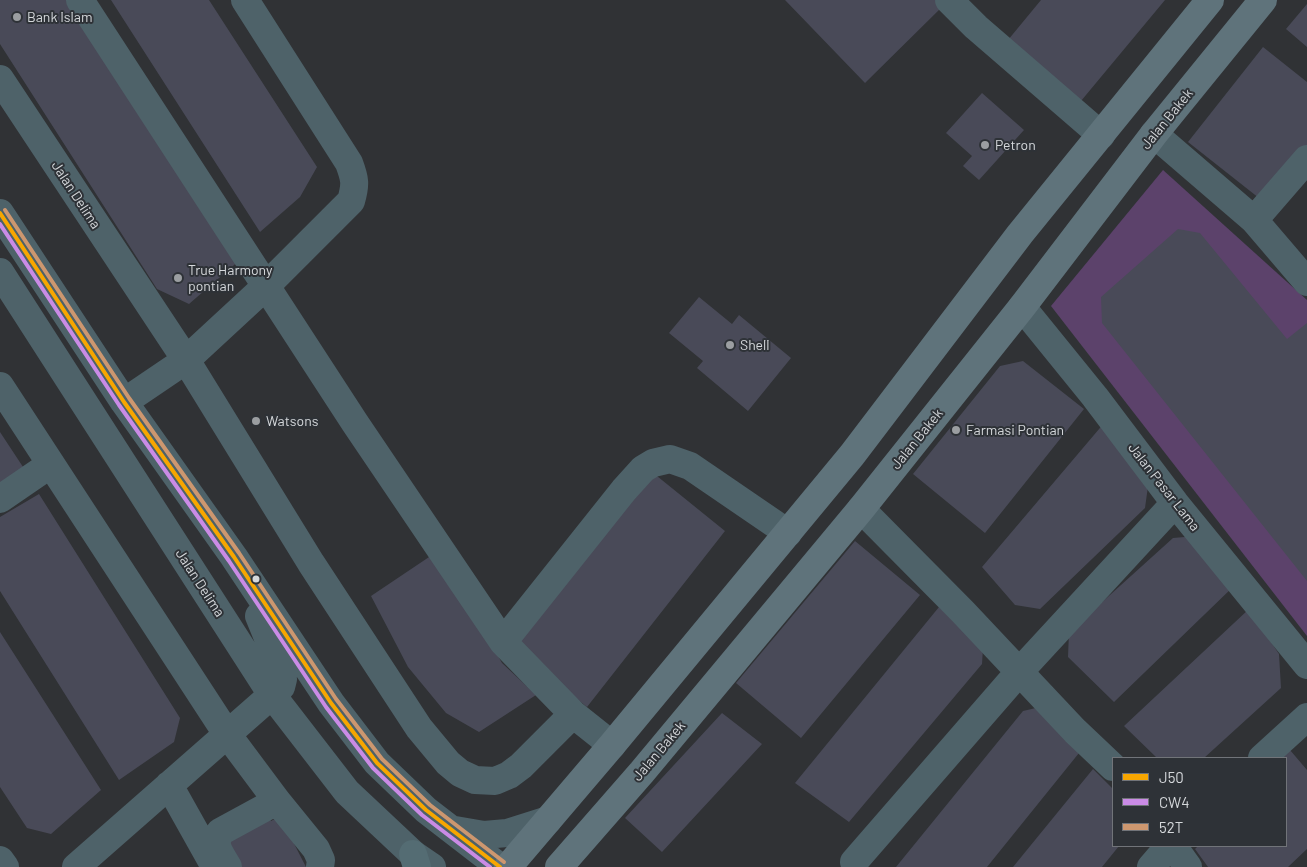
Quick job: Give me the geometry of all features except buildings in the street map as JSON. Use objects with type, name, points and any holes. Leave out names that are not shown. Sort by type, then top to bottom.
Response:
[{"type":"highway","points":[[508,867],[852,456],[1020,234],[1210,0]]},
{"type":"highway","name":"Jalan Bakek","points":[[559,867],[642,772],[861,509],[1022,307],[1154,134],[1263,0]]},
{"type":"street","points":[[80,0],[355,423],[503,642],[572,714],[612,745]]},
{"type":"street","points":[[124,402],[186,360],[266,286],[351,201],[355,178],[349,163],[245,0]]},
{"type":"street","points":[[948,0],[976,27],[1101,135]]},
{"type":"street","name":"Jalan Delima","points":[[0,79],[186,360],[321,579],[419,728],[448,763],[460,773],[475,780],[495,781],[509,775],[520,766],[572,714]]},
{"type":"street","points":[[1154,134],[1254,220],[1307,282]]},
{"type":"street","points":[[1254,220],[1307,159]]},
{"type":"street","points":[[0,213],[124,402],[234,558],[331,703],[377,763],[426,810],[500,867]]},
{"type":"street","name":"Jalan Delima","points":[[0,272],[272,694],[347,792],[421,863]]},
{"type":"street","name":"Jalan Pasar Lama","points":[[1022,307],[1307,665]]},
{"type":"street","points":[[0,386],[227,734],[316,849],[320,860],[320,867]]},
{"type":"street","points":[[503,642],[624,490],[643,469],[653,463],[670,458],[690,466],[788,533]]},
{"type":"street","points":[[0,499],[52,464]]},
{"type":"street","points":[[854,862],[1020,671],[1176,502]]},
{"type":"street","points":[[861,509],[1020,671],[1076,731],[1112,765]]},
{"type":"street","points":[[76,867],[281,687],[281,672],[234,558]]},
{"type":"street","points":[[1263,757],[1307,717]]},
{"type":"street","points":[[169,786],[215,867]]},
{"type":"street","points":[[193,828],[271,793]]},
{"type":"street","points":[[228,867],[217,846],[216,839],[220,832],[271,793]]},
{"type":"street","points":[[451,829],[484,835],[507,833],[548,820]]},
{"type":"street","points":[[1151,867],[1170,847]]},
{"type":"street","points":[[1172,847],[1188,867]]},
{"type":"street","points":[[0,860],[5,867]]},
{"type":"shaded area","points":[[1163,170],[1307,300],[1307,636],[1051,306]]},
{"type":"transit line","name":"52T","points":[[5,210],[129,398],[239,553],[336,699],[382,759],[430,805],[504,862]]},
{"type":"transit line","name":"J50","points":[[0,213],[124,402],[234,557],[331,703],[377,763],[426,810],[500,867]]},
{"type":"transit line","name":"CW4","points":[[0,224],[119,405],[229,561],[326,707],[373,768],[422,815],[490,867]]},
{"type":"place","name":"Bank Islam","points":[[17,17]]},
{"type":"place","name":"Petron","points":[[985,145]]},
{"type":"place","name":"True Harmony pontian","points":[[178,278]]},
{"type":"place","name":"Shell","points":[[730,345]]},
{"type":"place","name":"Watsons","points":[[256,421]]},
{"type":"place","name":"Farmasi Pontian","points":[[956,430]]}]
